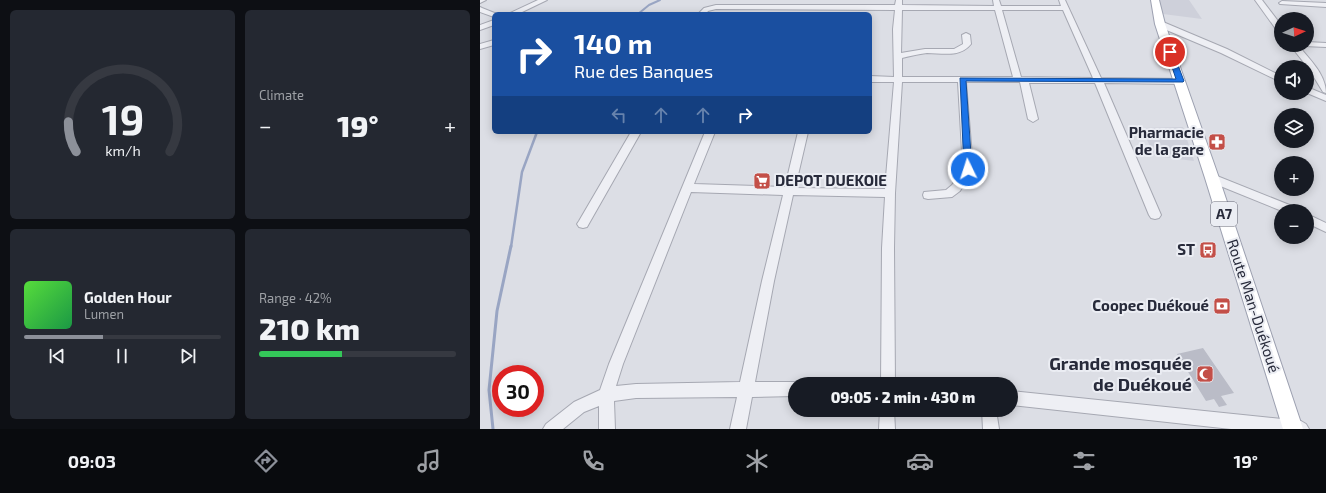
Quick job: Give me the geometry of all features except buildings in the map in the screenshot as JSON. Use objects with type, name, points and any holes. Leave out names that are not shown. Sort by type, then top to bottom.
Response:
[{"type":"main road","name":"Route Man-Duékoué","points":[[1155,0],[1160,24],[1295,429]]},
{"type":"street","points":[[517,12],[544,0]]},
{"type":"street","points":[[761,10],[766,0]]},
{"type":"street","points":[[830,11],[832,0]]},
{"type":"street","points":[[1258,0],[1274,21]]},
{"type":"street","points":[[1282,3],[1326,5]]},
{"type":"street","points":[[704,12],[706,9],[712,7],[761,10],[830,11],[899,4],[1063,4],[1082,42],[1155,215]]},
{"type":"street","points":[[888,377],[887,313],[890,193],[898,79],[899,4]]},
{"type":"street","points":[[997,4],[1033,119]]},
{"type":"street","points":[[480,9],[492,14]]},
{"type":"street","points":[[480,28],[492,23]]},
{"type":"street","points":[[1160,24],[1224,51],[1274,76]]},
{"type":"street","points":[[898,56],[929,51],[948,52],[959,50],[965,48],[967,44],[966,35]]},
{"type":"street","points":[[480,47],[492,43]]},
{"type":"street","points":[[1314,44],[1326,45]]},
{"type":"street","points":[[1299,52],[1326,90]]},
{"type":"street","points":[[872,79],[1098,79],[1180,81]]},
{"type":"street","points":[[928,195],[948,194],[956,188],[968,169],[962,79]]},
{"type":"street","points":[[1314,93],[1326,98]]},
{"type":"street","points":[[583,224],[635,134]]},
{"type":"street","points":[[607,429],[606,395],[616,364],[709,134]]},
{"type":"street","points":[[738,429],[768,281],[803,134]]},
{"type":"street","points":[[1212,178],[1276,204]]},
{"type":"street","points":[[687,188],[844,194],[890,193]]},
{"type":"street","points":[[1314,222],[1323,226],[1326,235]]},
{"type":"street","points":[[551,429],[579,407],[606,395],[636,391],[747,388],[788,389]]},
{"type":"street","points":[[1018,399],[1295,429]]},
{"type":"street","points":[[887,417],[887,429]]},
{"type":"street","points":[[990,417],[991,429]]},
{"type":"shaded area","points":[[1158,0],[1189,0],[1202,19],[1163,14]]},
{"type":"shaded area","points":[[1183,127],[1194,161],[1155,156],[1141,128]]},
{"type":"waterway","points":[[640,12],[649,5],[660,0]]},
{"type":"waterway","points":[[511,247],[522,172],[536,134]]},
{"type":"waterway","points":[[493,429],[489,390],[497,311],[511,246]]},
{"type":"place","name":"Pharmacie de la gare","points":[[1217,142]]},
{"type":"place","name":"DEPOT DUEKOIE","points":[[762,181]]},
{"type":"place","name":"ST","points":[[1208,250]]},
{"type":"place","name":"Coopec Duékoué","points":[[1222,306]]},
{"type":"place","name":"Grande mosquée de Duékoué","points":[[1205,374]]},
{"type":"route","points":[[968,169],[962,79],[1098,79],[1180,81],[1170,52]]}]
